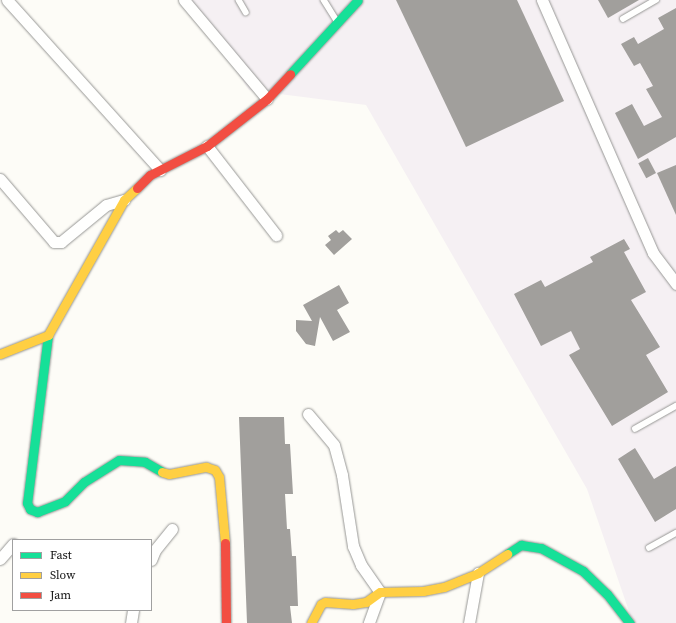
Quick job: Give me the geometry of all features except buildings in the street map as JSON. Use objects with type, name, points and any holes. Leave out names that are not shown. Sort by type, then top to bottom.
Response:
[{"type":"street","points":[[7,0],[160,170]]},
{"type":"street","points":[[184,0],[267,99]]},
{"type":"street","points":[[226,623],[227,559],[219,477],[215,470],[206,467],[169,474],[161,472],[145,462],[119,460],[84,482],[65,501],[37,512],[30,509],[27,503],[48,335],[124,200],[150,175],[207,146],[267,99],[358,0]]},
{"type":"street","points":[[542,0],[653,253],[676,284]]},
{"type":"street","points":[[207,146],[276,235]]},
{"type":"street","points":[[0,179],[54,242],[61,242],[106,204],[124,200]]},
{"type":"street","points":[[0,354],[48,335]]},
{"type":"street","points":[[308,414],[334,445],[342,475],[353,546],[361,565],[380,592]]},
{"type":"street","points":[[152,558],[156,550],[172,529]]},
{"type":"street","points":[[0,544],[12,543]]},
{"type":"street","points":[[0,559],[12,544]]},
{"type":"street","points":[[311,623],[321,604],[330,601],[353,604],[366,602],[380,592],[423,592],[444,587],[478,574],[521,545],[541,548],[582,571],[607,594],[630,623]]},
{"type":"street","points":[[469,623],[478,574]]},
{"type":"street","points":[[369,623],[380,592]]},
{"type":"street","points":[[131,623],[133,611]]},
{"type":"lane","points":[[239,0],[246,12]]},
{"type":"lane","points":[[324,0],[337,22]]},
{"type":"lane","points":[[623,19],[656,0]]},
{"type":"lane","points":[[635,429],[676,406]]},
{"type":"lane","points":[[649,548],[676,533]]},
{"type":"shaded area","points":[[188,0],[676,0],[676,623],[633,623],[587,489],[366,105],[249,90]]},
{"type":"traffic: fast","points":[[290,74],[358,0]]},
{"type":"traffic: fast","points":[[48,335],[27,503],[30,509],[37,512],[65,501],[84,482],[119,460],[145,462],[162,472]]},
{"type":"traffic: fast","points":[[507,554],[521,545],[541,548],[583,571],[607,594],[630,623]]},
{"type":"traffic: slow","points":[[0,354],[48,335],[124,200],[137,188]]},
{"type":"traffic: slow","points":[[162,472],[169,474],[206,467],[215,470],[219,477],[225,543]]},
{"type":"traffic: slow","points":[[311,623],[321,604],[325,602],[353,604],[366,602],[380,592],[423,591],[444,587],[478,573],[507,554]]},
{"type":"traffic: jam","points":[[137,188],[150,175],[207,146],[267,99],[290,74]]},
{"type":"traffic: jam","points":[[225,543],[226,623]]}]
